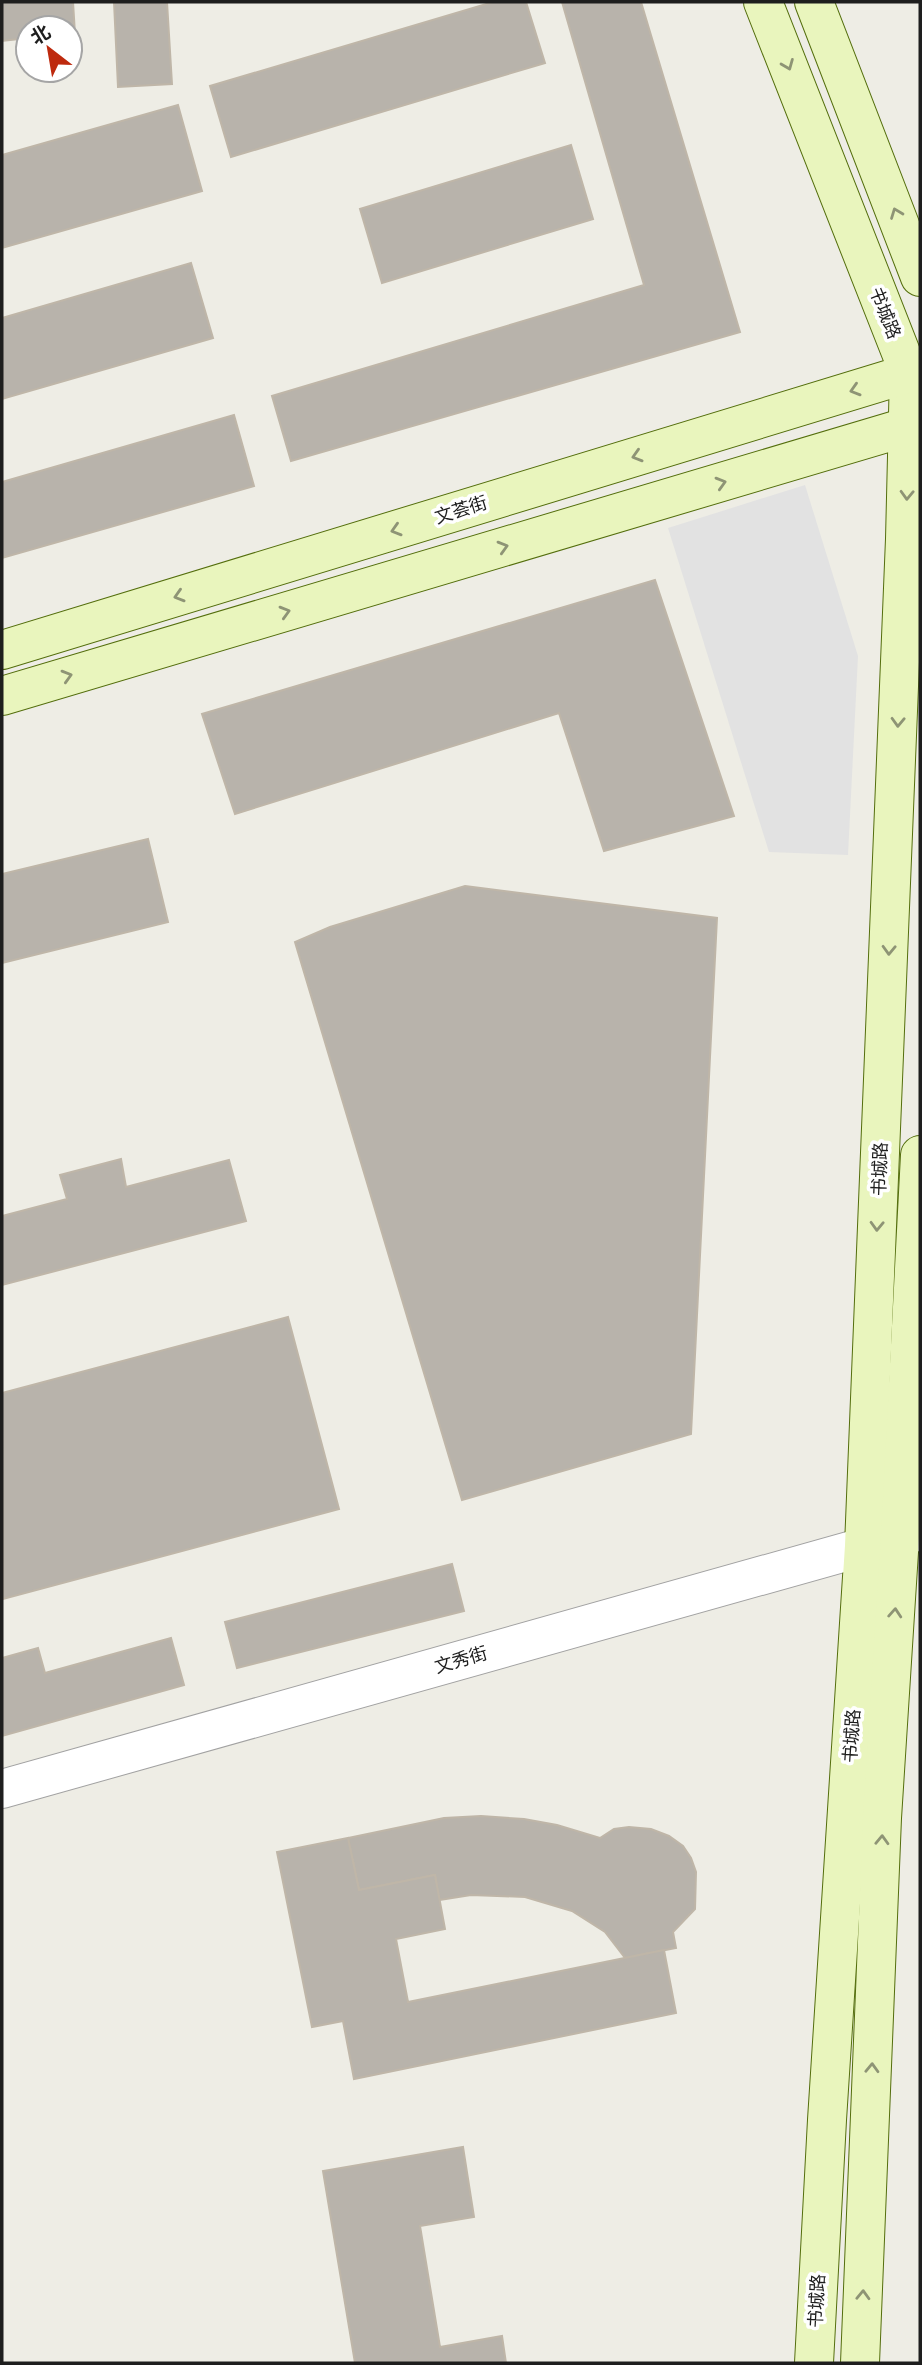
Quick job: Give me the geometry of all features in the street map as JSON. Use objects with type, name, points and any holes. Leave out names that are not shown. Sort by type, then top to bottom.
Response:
[{"type":"main road","name":"书城路","points":[[763,2],[915,372],[915,425],[864,1546],[814,2363]]},
{"type":"main road","points":[[814,2],[920,277]]},
{"type":"main road","name":"文荟街","points":[[2,650],[915,372]]},
{"type":"main road","points":[[2,696],[915,425]]},
{"type":"main road","name":"书城路","points":[[860,2363],[883,1818],[910,1533],[920,1155]]},
{"type":"street","name":"文秀街","points":[[2,1789],[910,1533]]},
{"type":"shaded area","points":[[805,485],[858,656],[848,855],[769,852],[668,528]]},
{"type":"building","points":[[2,2],[73,2],[74,14],[14,14],[14,40],[2,41]]},
{"type":"building","points":[[114,2],[167,2],[172,84],[118,87]]},
{"type":"building","points":[[493,2],[526,2],[545,63],[231,157],[210,86]]},
{"type":"building","points":[[562,2],[641,2],[740,332],[291,461],[272,396],[644,285]]},
{"type":"building","points":[[178,105],[202,191],[2,248],[2,155]]},
{"type":"building","points":[[571,145],[593,219],[382,283],[360,209]]},
{"type":"building","points":[[191,263],[213,338],[2,399],[2,318]]},
{"type":"building","points":[[234,415],[254,486],[2,558],[2,482]]},
{"type":"building","points":[[655,580],[734,816],[604,851],[559,713],[235,814],[202,714]]},
{"type":"building","points":[[148,839],[168,922],[2,963],[2,874]]},
{"type":"building","points":[[465,886],[717,918],[691,1434],[462,1500],[295,942],[330,927]]},
{"type":"building","points":[[121,1159],[126,1187],[229,1160],[246,1221],[2,1285],[2,1216],[67,1199],[60,1175]]},
{"type":"building","points":[[288,1317],[339,1509],[3,1599],[2,1393]]},
{"type":"building","points":[[452,1564],[464,1611],[237,1668],[225,1622]]},
{"type":"building","points":[[171,1638],[184,1685],[2,1736],[2,1658],[38,1648],[45,1673]]},
{"type":"building","points":[[481,1816],[557,1825],[600,1838],[614,1829],[629,1827],[651,1829],[669,1836],[683,1846],[696,1872],[695,1909],[673,1932],[676,1948],[625,1958],[605,1932],[572,1911],[525,1897],[471,1895],[439,1900],[435,1875],[359,1890],[348,1838],[444,1818]]},
{"type":"building","points":[[348,1838],[359,1890],[435,1875],[445,1929],[396,1939],[408,2002],[664,1950],[676,2013],[354,2079],[343,2021],[312,2027],[277,1852]]},
{"type":"building","points":[[463,2147],[474,2217],[420,2226],[440,2347],[502,2336],[506,2363],[355,2363],[323,2171]]}]
